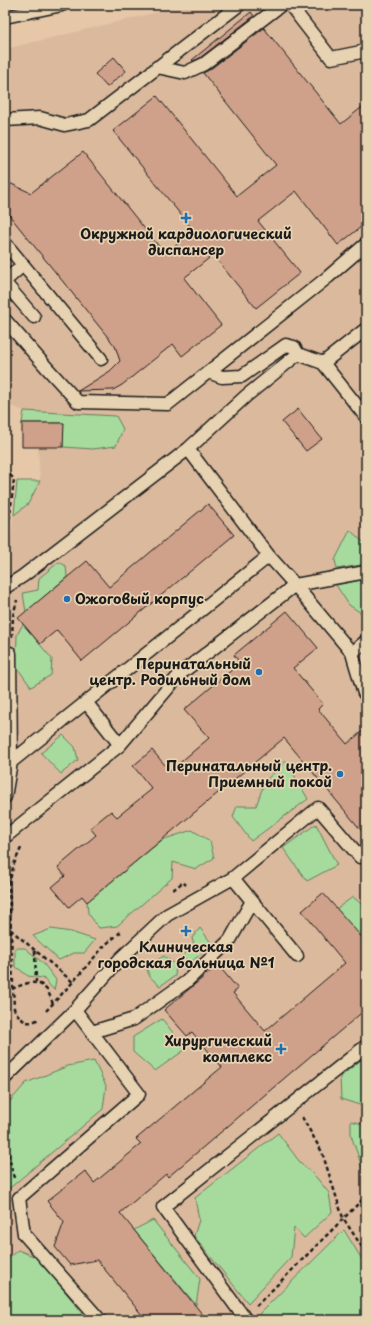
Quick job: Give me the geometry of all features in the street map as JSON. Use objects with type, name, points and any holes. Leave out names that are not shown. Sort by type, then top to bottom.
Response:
[{"type":"lane","points":[[5,17],[62,5]]},
{"type":"lane","points":[[5,120],[40,118],[65,125],[89,120],[239,5]]},
{"type":"lane","points":[[158,67],[185,73],[204,64],[281,5]]},
{"type":"lane","points":[[295,7],[331,58],[366,52]]},
{"type":"lane","points":[[5,243],[101,359]]},
{"type":"lane","points":[[5,320],[78,402],[168,404],[328,277],[366,244]]},
{"type":"lane","points":[[23,265],[5,282],[34,317]]},
{"type":"lane","points":[[323,363],[366,329]]},
{"type":"lane","points":[[208,372],[222,377],[242,376],[286,345],[294,347],[298,354],[323,363],[366,417]]},
{"type":"lane","points":[[6,587],[23,576],[188,449],[246,396],[298,354]]},
{"type":"lane","points":[[188,449],[269,556],[352,653],[364,693]]},
{"type":"lane","points":[[11,762],[269,556]]},
{"type":"lane","points":[[5,837],[120,745],[180,674],[295,585],[366,572]]},
{"type":"lane","points":[[352,653],[366,641]]},
{"type":"lane","points":[[5,797],[11,762],[10,653]]},
{"type":"lane","points":[[86,702],[120,745]]},
{"type":"lane","points":[[5,1078],[75,1010],[120,958],[167,915],[233,878],[318,808],[360,857]]},
{"type":"lane","points":[[233,878],[297,956]]},
{"type":"lane","points":[[92,1032],[134,1019],[186,982],[230,940],[252,901]]},
{"type":"lane","points":[[75,1010],[139,1094],[19,1198],[24,1234],[100,1320]]},
{"type":"lane","points":[[244,1319],[163,1207],[366,1046]]},
{"type":"path","points":[[5,470],[14,479],[5,559]]},
{"type":"path","points":[[10,653],[13,616],[23,576]]},
{"type":"path","points":[[22,846],[14,864],[9,883],[12,988],[14,1009],[19,1018],[27,1022],[37,1021],[105,945],[123,930]]},
{"type":"path","points":[[171,892],[183,882],[201,896]]},
{"type":"path","points":[[5,925],[88,995]]},
{"type":"path","points":[[35,950],[36,982]]},
{"type":"path","points":[[12,988],[23,984],[36,982],[46,988],[53,1004]]},
{"type":"path","points":[[294,1103],[322,1152],[343,1218],[366,1253]]},
{"type":"path","points":[[5,1140],[19,1198]]},
{"type":"path","points":[[244,1319],[366,1196]]},
{"type":"shaded area","name":"Клиническая городская больница №1","points":[[173,5],[366,5],[366,1320],[49,1320],[5,1270],[5,592],[17,481],[40,481],[38,447],[22,447],[22,423],[24,411],[5,404],[5,49],[166,10]]},
{"type":"green space","points":[[24,411],[116,416],[123,429],[116,446],[93,449],[63,447],[63,423],[22,423]]},
{"type":"green space","points":[[17,481],[40,481],[28,504],[14,515]]},
{"type":"green space","points":[[350,530],[363,542],[366,540],[366,564],[337,569],[335,560]]},
{"type":"green space","points":[[59,562],[66,566],[67,577],[26,612],[23,593],[38,590],[39,578]]},
{"type":"green space","points":[[366,579],[366,616],[349,605],[336,585]]},
{"type":"green space","points":[[23,624],[52,659],[51,675],[31,687],[16,666],[17,635]]},
{"type":"green space","points":[[63,735],[75,747],[78,760],[61,774],[41,753]]},
{"type":"green space","points":[[286,761],[308,799],[251,841],[233,817],[237,806],[256,806],[265,781]]},
{"type":"green space","points":[[316,824],[337,865],[307,881],[283,848]]},
{"type":"green space","points":[[192,830],[210,841],[214,858],[196,869],[173,862],[172,878],[117,926],[99,928],[88,913],[87,902],[162,840]]},
{"type":"green space","points":[[353,897],[366,908],[366,916],[361,935],[348,932],[336,909]]},
{"type":"green space","points":[[200,928],[212,944],[189,964],[183,956],[194,945],[192,938]]},
{"type":"green space","points":[[51,929],[71,932],[95,940],[84,953],[74,953],[59,960],[33,936]]},
{"type":"green space","points":[[15,948],[25,948],[43,963],[56,980],[54,990],[43,978],[28,976],[15,966]]},
{"type":"green space","points":[[164,956],[176,965],[175,976],[160,986],[150,977],[146,967]]},
{"type":"green space","points":[[162,1019],[186,1049],[155,1071],[133,1052],[133,1037]]},
{"type":"green space","points":[[366,1056],[366,1107],[341,1099],[340,1077]]},
{"type":"green space","points":[[94,1061],[106,1086],[103,1109],[5,1192],[5,1107],[26,1083],[68,1066]]},
{"type":"green space","points":[[351,1121],[362,1124],[366,1128],[366,1185],[361,1164],[351,1135]]},
{"type":"green space","points":[[278,1133],[299,1161],[315,1176],[329,1193],[332,1212],[304,1238],[294,1227],[291,1257],[248,1303],[194,1236],[199,1220],[195,1198]]},
{"type":"green space","points":[[153,1220],[200,1279],[196,1305],[134,1230]]},
{"type":"green space","points":[[344,1230],[366,1266],[366,1320],[265,1320],[259,1314]]},
{"type":"green space","points":[[18,1250],[38,1258],[88,1320],[8,1320],[5,1316],[5,1261]]},
{"type":"building","points":[[251,12],[254,16],[200,58],[193,61],[192,60]]},
{"type":"building","points":[[264,28],[341,124],[366,104],[366,223],[338,245],[296,191],[258,221],[300,273],[256,308],[213,255],[184,278],[221,325],[182,356],[173,344],[122,385],[113,390],[78,391],[110,371],[120,361],[115,346],[5,210],[5,181],[31,193],[83,152],[165,254],[194,231],[113,131],[157,96],[237,196],[276,165],[203,73]]},
{"type":"building","points":[[114,57],[126,71],[107,87],[95,74]]},
{"type":"building","points":[[298,409],[322,439],[306,451],[282,422]]},
{"type":"building","points":[[22,423],[64,423],[63,447],[22,447]]},
{"type":"building","points":[[208,504],[234,535],[82,661],[57,630],[40,644],[18,618],[87,561],[109,587]]},
{"type":"building","points":[[287,611],[318,648],[293,668],[323,704],[318,709],[347,744],[366,728],[366,836],[284,738],[87,902],[82,896],[69,907],[52,887],[65,876],[58,867],[96,835],[90,828],[111,811],[117,817],[152,789],[133,766],[152,750],[170,771],[209,738],[184,710],[240,663],[234,655]]},
{"type":"building","points":[[323,893],[366,942],[366,1009],[168,1177],[166,1174],[120,1213],[207,1320],[146,1320],[97,1260],[70,1265],[55,1247],[64,1222],[47,1201],[85,1171],[94,1183],[141,1144],[136,1139],[222,1067],[192,1032],[187,1036],[164,1010],[218,965],[238,989],[233,993],[265,1031],[345,963],[302,911]]},
{"type":"place","name":"Окружной кардиологический диспансер","points":[[186,218]]},
{"type":"place","name":"Ожоговый корпус","points":[[67,599]]},
{"type":"place","name":"Перинатальный центр. Родильный дом","points":[[259,672]]},
{"type":"place","name":"Перинатальный центр. Приемный покой","points":[[340,774]]},
{"type":"place","name":"Клиническая городская больница №1","points":[[186,931]]},
{"type":"place","name":"Хирургический комплекс","points":[[281,1049]]}]
